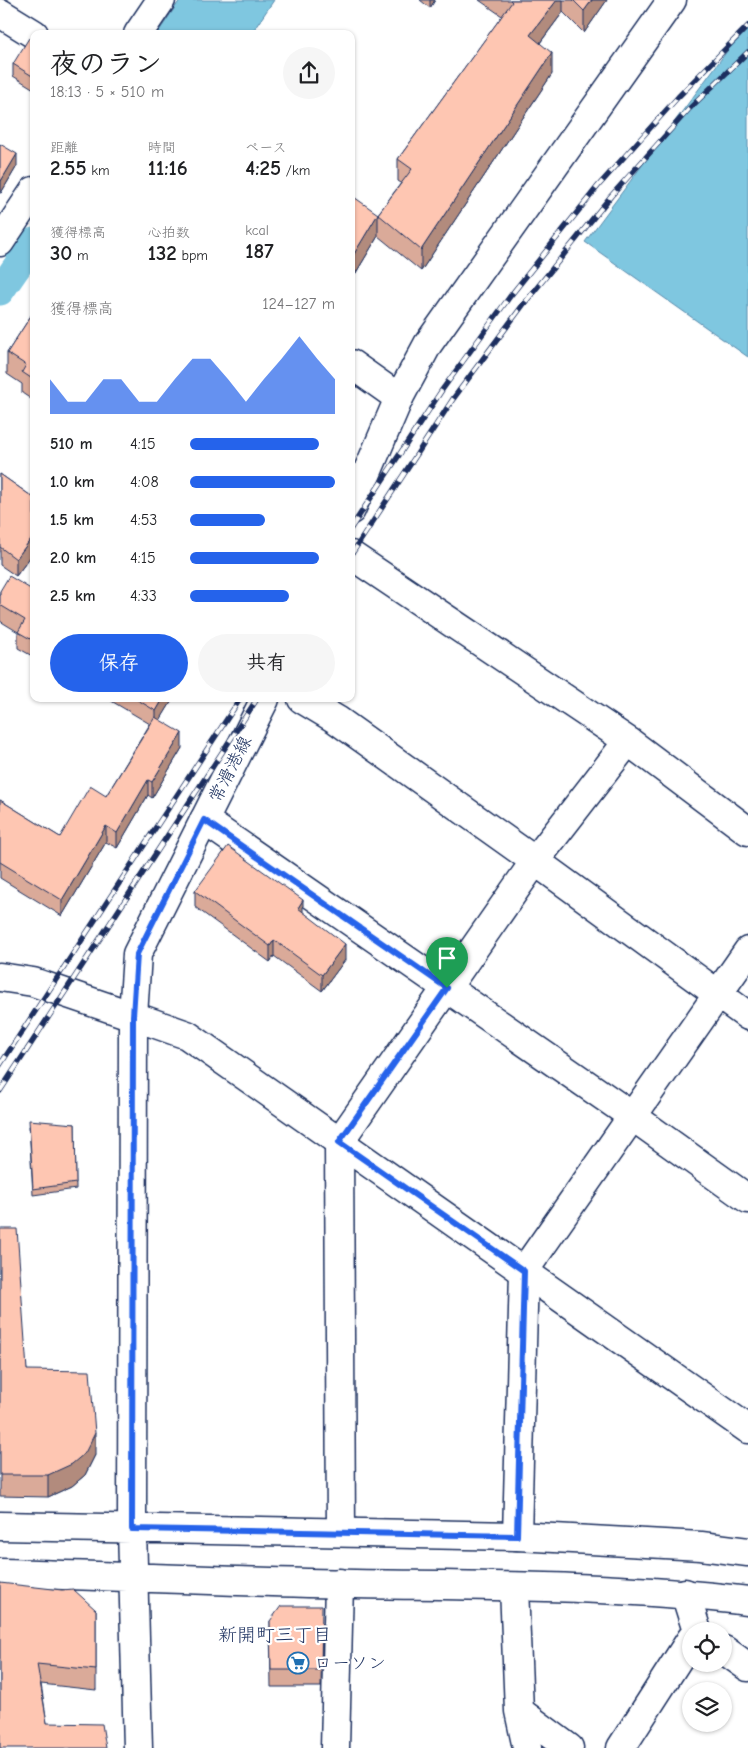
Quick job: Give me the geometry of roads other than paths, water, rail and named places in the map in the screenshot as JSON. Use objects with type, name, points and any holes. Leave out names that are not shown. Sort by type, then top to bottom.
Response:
[{"type":"street","points":[[141,30],[160,0]]},
{"type":"street","points":[[355,500],[398,398],[428,344],[672,0]]},
{"type":"street","points":[[0,13],[30,32]]},
{"type":"street","points":[[0,242],[30,197]]},
{"type":"street","points":[[355,367],[398,398]]},
{"type":"street","points":[[355,558],[628,741],[748,831]]},
{"type":"street","name":"常滑港線","points":[[138,1748],[132,1576],[133,1016],[137,954],[263,702]]},
{"type":"street","points":[[307,702],[337,720],[748,1016]]},
{"type":"street","points":[[341,1532],[339,1142],[536,862],[628,741]]},
{"type":"street","points":[[204,820],[632,1116],[748,1199]]},
{"type":"street","points":[[517,1536],[524,1271],[748,951]]},
{"type":"street","points":[[0,976],[33,982],[187,1035],[748,1429]]},
{"type":"street","points":[[0,1526],[517,1536],[701,1546],[748,1552]]},
{"type":"street","points":[[0,1573],[339,1584],[514,1587],[685,1594],[748,1601]]},
{"type":"street","points":[[335,1748],[339,1584]]},
{"type":"street","points":[[514,1587],[519,1711],[527,1748]]},
{"type":"street","points":[[685,1594],[694,1622]]},
{"type":"street","points":[[621,1748],[682,1654]]},
{"type":"street","points":[[732,1655],[748,1666]]},
{"type":"street","points":[[519,1711],[569,1748]]},
{"type":"water","points":[[180,0],[274,0],[254,30],[160,30]]},
{"type":"water","points":[[748,23],[748,357],[585,242]]},
{"type":"waterway","points":[[0,291],[30,248]]},
{"type":"railway","points":[[355,522],[442,390],[511,295],[599,185],[678,97],[748,26]]},
{"type":"railway","points":[[355,549],[453,399],[523,305],[611,196],[690,108],[748,52]]},
{"type":"railway","points":[[0,1065],[238,702]]},
{"type":"railway","points":[[0,1091],[255,702]]},
{"type":"place","name":"ローソン","points":[[298,1663]]},
{"type":"district","name":"新開町三丁目","points":[[275,1634]]}]
